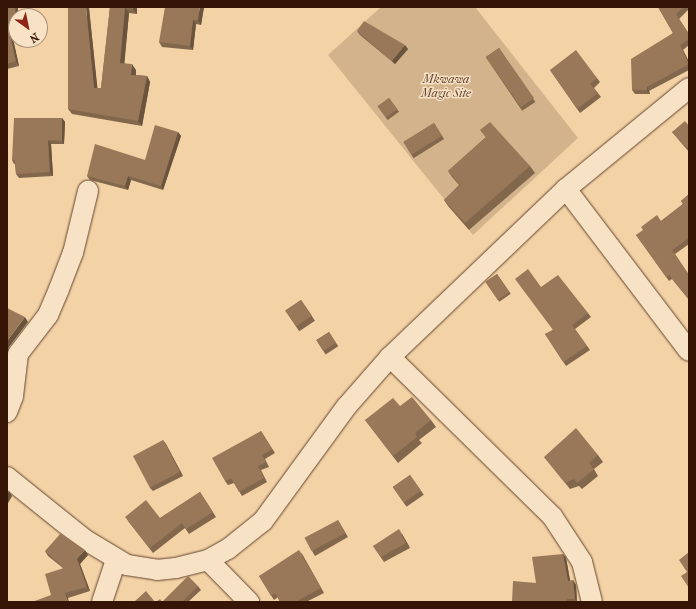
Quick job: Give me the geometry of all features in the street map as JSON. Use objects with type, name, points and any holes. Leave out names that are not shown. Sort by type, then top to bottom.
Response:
[{"type":"street","points":[[7,477],[84,539],[116,560],[138,568],[157,570],[208,560],[228,549],[263,520],[347,406],[390,357],[566,189],[689,88]]},
{"type":"street","points":[[566,189],[689,350]]},
{"type":"street","points":[[7,412],[13,396],[18,354],[48,315],[59,290],[73,253],[88,191]]},
{"type":"street","points":[[390,357],[552,516],[582,562],[592,602]]},
{"type":"street","points":[[102,602],[116,560]]},
{"type":"street","points":[[208,560],[249,602]]},
{"type":"green space","name":"Mkwawa Magic Site","points":[[381,7],[475,7],[578,138],[473,235],[328,55]]},
{"type":"building","points":[[7,7],[15,7],[8,8],[8,48],[13,48],[16,61],[7,64]]},
{"type":"building","points":[[68,7],[86,7],[94,88],[101,88],[110,7],[133,7],[133,9],[125,8],[120,63],[132,64],[131,75],[147,76],[138,121],[68,109]]},
{"type":"building","points":[[165,7],[200,7],[198,20],[193,20],[190,46],[159,42]]},
{"type":"building","points":[[658,7],[684,7],[676,14],[689,34],[689,39],[680,45],[689,64],[647,87],[647,90],[632,90],[631,59],[673,33]]},
{"type":"building","points":[[364,21],[405,45],[392,61],[357,31]]},
{"type":"building","points":[[499,48],[534,98],[521,107],[486,57]]},
{"type":"building","points":[[576,50],[597,78],[590,84],[598,93],[577,109],[550,70]]},
{"type":"building","points":[[389,98],[397,109],[386,118],[378,106]]},
{"type":"building","points":[[14,118],[62,118],[62,141],[48,140],[50,172],[16,174],[15,160],[12,160]]},
{"type":"building","points":[[685,121],[689,126],[689,146],[687,148],[672,132]]},
{"type":"building","points":[[490,122],[530,166],[465,223],[444,200],[460,185],[448,171],[486,137],[480,130]]},
{"type":"building","points":[[434,123],[442,136],[411,155],[403,142]]},
{"type":"building","points":[[155,125],[178,132],[161,186],[128,176],[125,186],[87,176],[95,144],[145,160]]},
{"type":"building","points":[[689,194],[689,238],[672,250],[689,275],[689,299],[669,275],[666,277],[636,235],[643,230],[641,227],[657,215],[661,221],[683,204],[681,201]]},
{"type":"building","points":[[528,269],[541,287],[558,275],[588,313],[572,325],[587,346],[563,362],[545,334],[553,330],[515,279]]},
{"type":"building","points":[[497,274],[509,292],[498,300],[485,282]]},
{"type":"building","points":[[301,300],[312,316],[296,326],[285,311]]},
{"type":"building","points":[[7,308],[25,317],[7,341]]},
{"type":"building","points":[[329,332],[336,343],[323,351],[316,340]]},
{"type":"building","points":[[412,397],[431,420],[415,433],[417,437],[393,456],[365,420],[393,398],[400,406]]},
{"type":"building","points":[[576,428],[598,455],[589,463],[594,469],[577,483],[574,479],[565,483],[544,457]]},
{"type":"building","points":[[261,431],[272,449],[262,455],[266,462],[258,466],[264,478],[239,492],[231,478],[225,481],[212,458]]},
{"type":"building","points":[[163,440],[180,472],[150,488],[133,456]]},
{"type":"building","points":[[410,475],[421,491],[404,503],[393,487]]},
{"type":"building","points":[[200,492],[213,512],[186,529],[182,523],[150,548],[125,517],[146,500],[160,518]]},
{"type":"building","points":[[338,520],[345,533],[311,551],[304,538]]},
{"type":"building","points":[[399,529],[406,543],[381,557],[373,546]]},
{"type":"building","points":[[61,533],[85,550],[77,559],[87,587],[65,593],[68,602],[32,602],[51,595],[45,574],[64,568],[45,551]]},
{"type":"building","points":[[299,550],[321,588],[295,602],[280,602],[275,593],[271,596],[259,576]]},
{"type":"building","points":[[689,552],[689,588],[681,576],[687,572],[679,560]]},
{"type":"building","points":[[563,554],[568,581],[573,580],[575,599],[567,599],[567,602],[512,602],[513,581],[536,583],[532,557]]},
{"type":"building","points":[[188,576],[198,586],[182,602],[162,602]]},
{"type":"building","points":[[146,591],[155,602],[134,602]]}]
